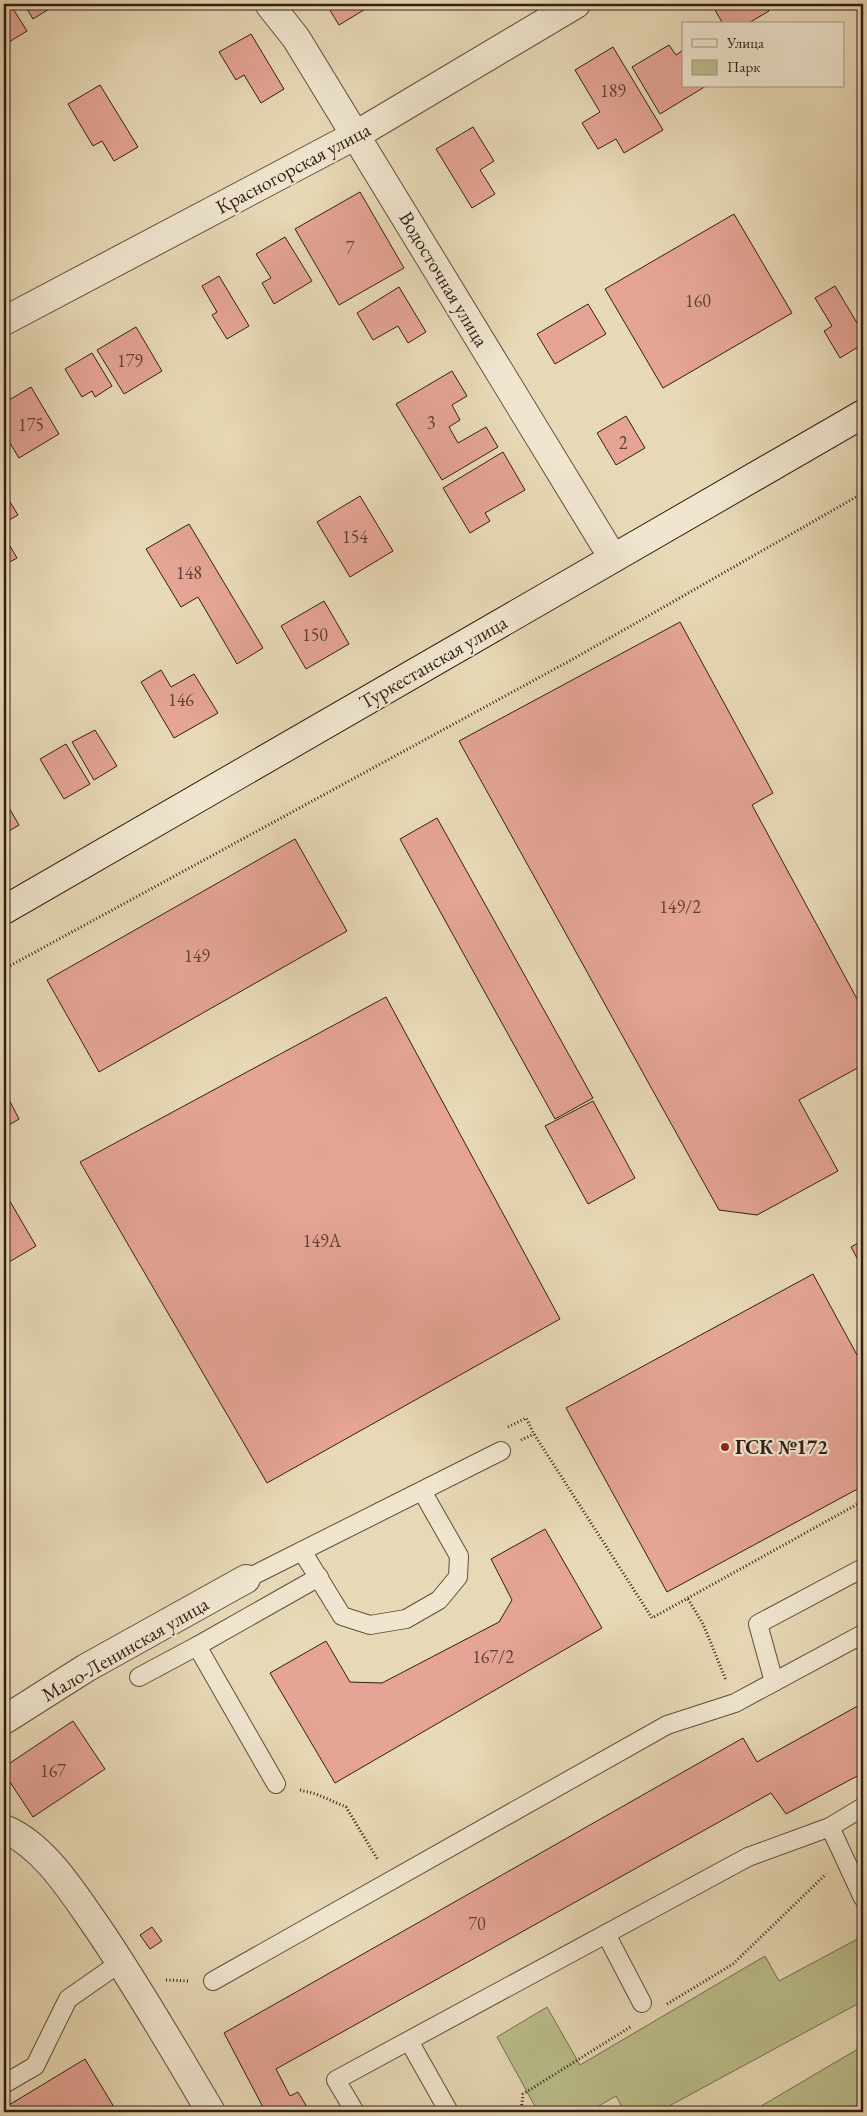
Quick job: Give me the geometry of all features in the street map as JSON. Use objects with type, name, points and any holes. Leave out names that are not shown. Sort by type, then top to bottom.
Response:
[{"type":"street","name":"Водосточная улица","points":[[268,4],[296,38],[613,558]]},
{"type":"street","name":"Красногорская улица","points":[[4,321],[356,136],[576,4]]},
{"type":"street","name":"Туркестанская улица","points":[[4,910],[863,414]]},
{"type":"street","name":"Мало-Ленинская улица","points":[[4,1720],[86,1668],[246,1579]]},
{"type":"street","points":[[4,1829],[39,1853],[66,1883],[121,1962],[211,2112]]},
{"type":"lane","points":[[246,1579],[501,1451]]},
{"type":"lane","points":[[302,1551],[342,1616],[370,1625],[406,1619],[438,1600],[458,1577],[459,1556],[422,1491]]},
{"type":"lane","points":[[774,1682],[758,1624],[863,1568]]},
{"type":"lane","points":[[139,1677],[319,1577]]},
{"type":"lane","points":[[213,1981],[667,1725],[735,1703],[863,1634]]},
{"type":"lane","points":[[197,1646],[276,1784]]},
{"type":"lane","points":[[355,2112],[336,2080],[748,1857],[830,1827],[863,1807]]},
{"type":"lane","points":[[830,1827],[863,1898]]},
{"type":"lane","points":[[606,1934],[642,2003]]},
{"type":"lane","points":[[4,2084],[35,2066],[68,1998],[121,1962]]},
{"type":"lane","points":[[409,2041],[449,2112]]},
{"type":"path","points":[[4,969],[573,659],[863,493]]},
{"type":"path","points":[[500,1431],[526,1418],[534,1434],[652,1618],[863,1501]]},
{"type":"path","points":[[688,1599],[703,1624],[735,1703]]},
{"type":"path","points":[[276,1784],[316,1794],[346,1807],[391,1882]]},
{"type":"path","points":[[666,2004],[733,1964],[844,1857]]},
{"type":"path","points":[[521,2112],[523,2094],[632,2025]]},
{"type":"green space","points":[[863,1936],[863,2001],[658,2112],[625,2112],[616,2096],[588,2112],[538,2112],[497,2037],[547,2007],[580,2065],[765,1956],[779,1981]]},
{"type":"green space","points":[[863,2046],[863,2112],[751,2112]]},
{"type":"building","points":[[4,4],[10,4],[27,31],[4,45]]},
{"type":"building","points":[[24,4],[57,4],[33,19]]},
{"type":"building","points":[[326,4],[364,4],[367,8],[339,25]]},
{"type":"building","points":[[720,4],[764,4],[769,11],[750,22],[722,22],[715,10],[722,6]]},
{"type":"building","points":[[251,34],[284,89],[261,103],[244,75],[236,80],[219,52]]},
{"type":"building","points":[[669,45],[676,55],[682,51],[682,88],[703,88],[660,114],[632,67]]},
{"type":"building","points":[[613,47],[663,130],[624,153],[616,139],[598,149],[582,123],[600,112],[575,70]]},
{"type":"building","points":[[100,85],[138,147],[114,161],[102,141],[93,146],[68,104]]},
{"type":"building","points":[[473,127],[494,161],[480,170],[495,194],[472,208],[436,149]]},
{"type":"building","points":[[360,192],[404,268],[339,305],[295,229]]},
{"type":"building","points":[[734,214],[792,313],[663,388],[605,289]]},
{"type":"building","points":[[285,237],[312,281],[274,304],[262,283],[271,278],[256,254]]},
{"type":"building","points":[[219,276],[249,326],[227,339],[212,315],[217,312],[202,286]]},
{"type":"building","points":[[835,286],[863,333],[863,344],[840,358],[824,331],[832,326],[815,298]]},
{"type":"building","points":[[399,287],[426,332],[408,343],[398,326],[373,340],[357,313]]},
{"type":"building","points":[[588,304],[606,334],[555,364],[537,334]]},
{"type":"building","points":[[136,327],[162,371],[124,394],[97,350]]},
{"type":"building","points":[[92,353],[112,386],[95,397],[92,391],[82,397],[65,369]]},
{"type":"building","points":[[452,371],[467,396],[452,405],[460,420],[449,427],[458,443],[486,427],[498,447],[442,480],[396,404]]},
{"type":"building","points":[[31,387],[59,434],[19,458],[5,435],[10,431],[4,420],[4,403]]},
{"type":"building","points":[[626,416],[645,448],[616,465],[597,433]]},
{"type":"building","points":[[503,452],[525,490],[485,513],[490,521],[470,533],[443,488]]},
{"type":"building","points":[[4,492],[18,515],[4,523]]},
{"type":"building","points":[[360,496],[393,551],[350,577],[317,522]]},
{"type":"building","points":[[189,524],[263,648],[237,664],[198,597],[181,607],[146,549]]},
{"type":"building","points":[[4,536],[17,558],[4,565]]},
{"type":"building","points":[[324,601],[349,644],[306,669],[281,626]]},
{"type":"building","points":[[680,622],[773,793],[752,805],[863,1010],[863,1065],[799,1100],[838,1171],[757,1215],[719,1210],[459,741]]},
{"type":"building","points":[[161,670],[171,687],[194,674],[218,713],[174,738],[141,682]]},
{"type":"building","points":[[95,730],[117,766],[94,780],[72,742]]},
{"type":"building","points":[[66,744],[90,784],[64,799],[40,759]]},
{"type":"building","points":[[4,799],[19,825],[4,834]]},
{"type":"building","points":[[437,818],[593,1098],[555,1119],[400,839]]},
{"type":"building","points":[[295,839],[347,931],[99,1072],[47,980]]},
{"type":"building","points":[[386,997],[560,1319],[267,1483],[80,1162]]},
{"type":"building","points":[[4,1090],[19,1119],[4,1128]]},
{"type":"building","points":[[593,1101],[635,1178],[588,1204],[545,1126]]},
{"type":"building","points":[[4,1191],[36,1246],[4,1265]]},
{"type":"building","points":[[863,1240],[863,1269],[851,1247]]},
{"type":"building","name":"ГСК №172","points":[[813,1274],[863,1366],[863,1486],[667,1592],[566,1408]]},
{"type":"building","points":[[545,1529],[602,1628],[335,1783],[270,1673],[326,1641],[350,1682],[382,1683],[499,1622],[512,1600],[491,1559]]},
{"type":"building","points":[[863,1703],[863,1773],[786,1814],[771,1793],[276,2069],[290,2096],[298,2092],[310,2112],[263,2112],[265,2111],[224,2033],[743,1738],[757,1762]]},
{"type":"building","points":[[73,1721],[105,1769],[33,1817],[4,1773],[4,1767]]},
{"type":"building","points":[[152,1927],[162,1941],[150,1949],[140,1935]]},
{"type":"building","points":[[85,2059],[117,2112],[4,2112],[4,2108]]},
{"type":"place","name":"ГСК №172","points":[[725,1447]]}]
